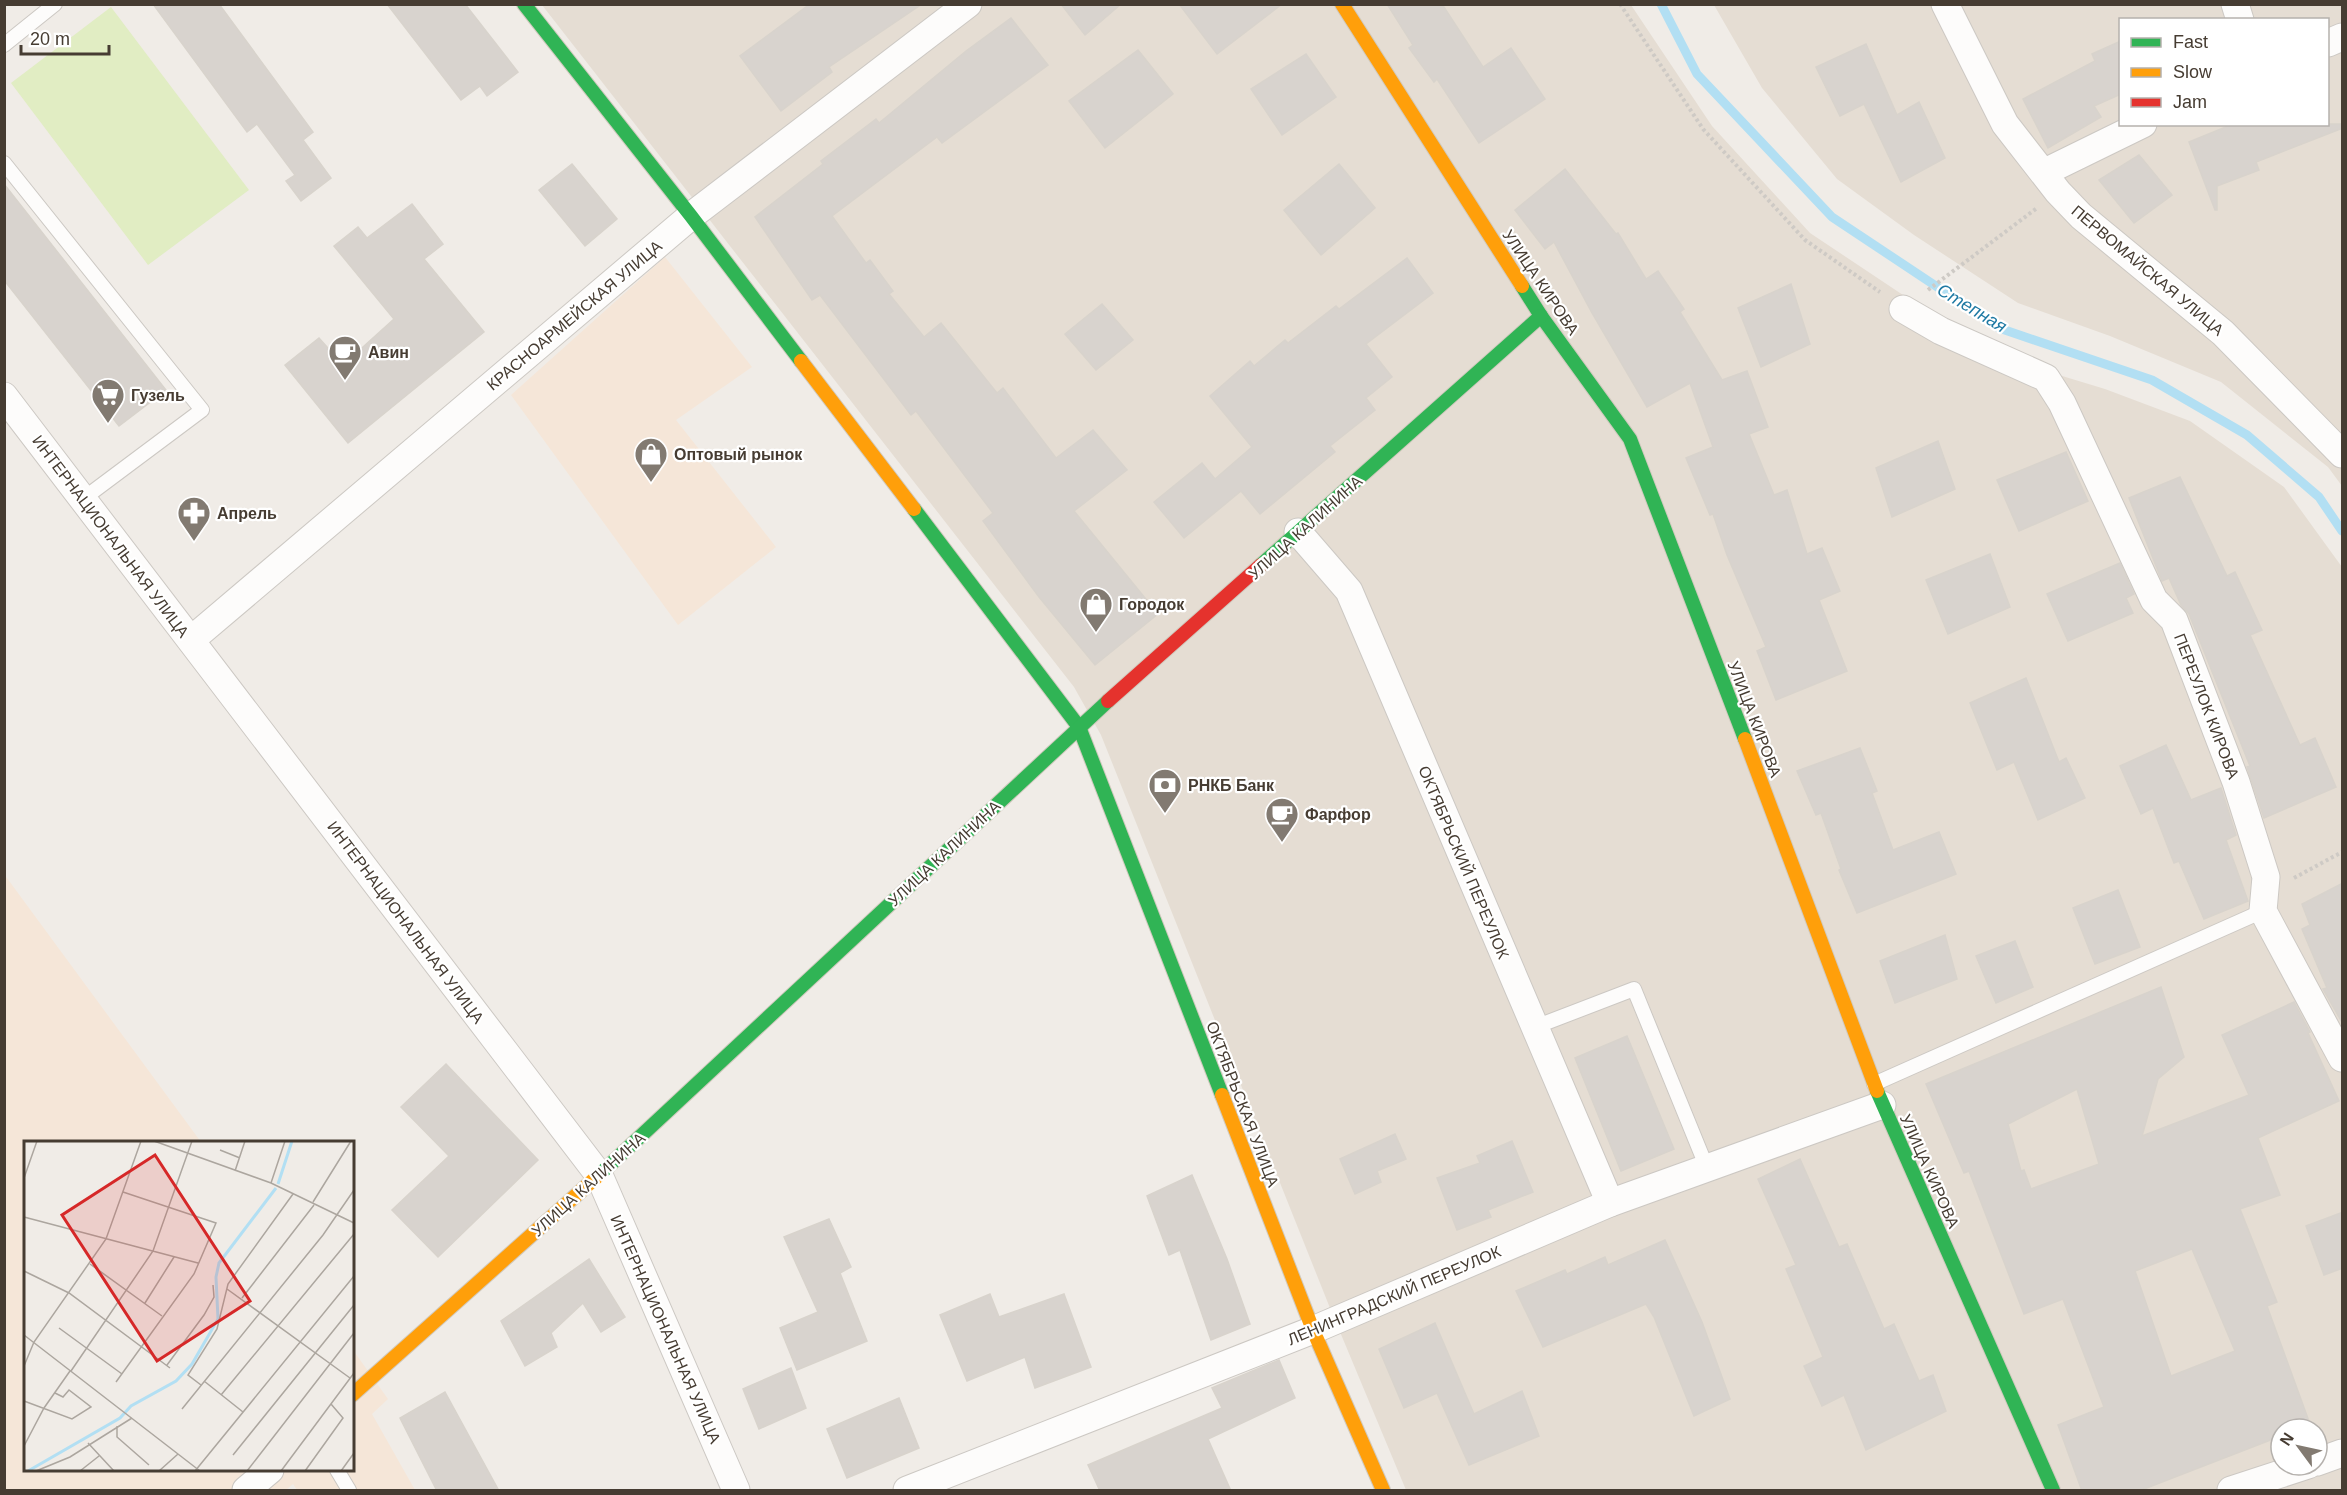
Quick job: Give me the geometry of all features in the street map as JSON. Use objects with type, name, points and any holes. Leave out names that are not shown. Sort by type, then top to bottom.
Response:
[{"type":"street","name":"ОКТЯБРЬСКАЯ УЛИЦА","points":[[524,4],[691,216],[1079,727],[1313,1330],[1383,1491]]},
{"type":"street","name":"КРАСНОАРМЕЙСКАЯ УЛИЦА","points":[[192,640],[691,216],[968,4]]},
{"type":"street","name":"УЛИЦА КИРОВА","points":[[1342,4],[1541,316],[1630,439],[1672,543],[1878,1094],[2053,1491]]},
{"type":"street","name":"ПЕРВОМАЙСКАЯ УЛИЦА","points":[[1945,4],[2005,124],[2081,216],[2223,333],[2343,454]]},
{"type":"street","points":[[2329,43],[2343,37]]},
{"type":"street","points":[[2051,182],[2140,126]]},
{"type":"street","name":"ПЕРЕУЛОК КИРОВА","points":[[1904,309],[1941,331],[2046,378],[2062,403],[2154,600],[2174,620],[2236,782],[2266,877],[2264,902],[2343,1058]]},
{"type":"street","name":"УЛИЦА КАЛИНИНА","points":[[354,1393],[599,1175],[1079,727],[1541,316]]},
{"type":"street","name":"ИНТЕРНАЦИОНАЛЬНАЯ УЛИЦА","points":[[4,396],[599,1175],[736,1491]]},
{"type":"street","name":"ОКТЯБРЬСКИЙ ПЕРЕУЛОК","points":[[1298,532],[1349,591],[1610,1203]]},
{"type":"street","name":"ЛЕНИНГРАДСКИЙ ПЕРЕУЛОК","points":[[907,1491],[1313,1330],[1610,1203],[1707,1168],[1878,1094]]},
{"type":"street","points":[[246,1491],[269,1471]]},
{"type":"street","points":[[2231,1491],[2272,1477]]},
{"type":"lane","points":[[4,45],[55,4]]},
{"type":"lane","points":[[4,164],[202,410],[83,499]]},
{"type":"lane","points":[[1878,1094],[2264,902]]},
{"type":"lane","points":[[1535,1027],[1634,989],[1707,1168]]},
{"type":"lane","points":[[338,1471],[349,1491]]},
{"type":"path","points":[[1620,4],[1703,129],[1805,240],[1904,309],[1967,261],[2051,182]]},
{"type":"path","points":[[2264,902],[2343,852]]},
{"type":"shaded area","points":[[542,5],[1631,5],[1712,126],[1810,233],[1945,323],[2049,372],[2105,389],[2190,421],[2284,487],[2342,567],[2342,1490],[1406,1490],[1330,1308],[1101,735],[1074,687]]},
{"type":"shaded area","points":[[1714,5],[2342,5],[2342,486],[2328,467],[2221,382],[2110,336],[2018,303],[1914,235],[1837,179],[1762,88]]},
{"type":"shaded area","name":"Оптовый рынок","points":[[665,257],[752,367],[676,420],[776,547],[678,625],[511,395]]},
{"type":"shaded area","points":[[4,874],[200,1141],[24,1141],[24,1471],[354,1471],[354,1351],[388,1399],[372,1414],[415,1490],[297,1490],[293,1484],[286,1490],[5,1490]]},
{"type":"green space","points":[[111,7],[249,190],[148,265],[11,83]]},
{"type":"building","points":[[153,4],[219,4],[313,132],[303,140],[331,178],[301,201],[286,181],[295,175],[257,124],[247,132]]},
{"type":"building","points":[[387,4],[465,4],[518,72],[487,96],[480,86],[461,100]]},
{"type":"building","points":[[810,4],[922,4],[829,67],[832,72],[781,111],[740,56]]},
{"type":"building","points":[[1061,4],[1121,4],[1085,35]]},
{"type":"building","points":[[1179,4],[1282,4],[1217,54]]},
{"type":"building","points":[[1387,4],[1442,4],[1483,67],[1511,48],[1545,99],[1479,143],[1437,79],[1434,82],[1409,48],[1413,45]]},
{"type":"building","points":[[1011,18],[1048,65],[942,143],[937,137],[832,216],[866,263],[870,260],[893,291],[889,294],[924,337],[941,323],[997,393],[1003,388],[1056,458],[1093,430],[1127,470],[1074,511],[1158,614],[1095,665],[1039,597],[983,521],[993,513],[916,411],[911,415],[820,295],[812,300],[755,217],[823,164],[821,161],[876,119],[879,123],[966,51]]},
{"type":"building","points":[[2119,42],[2119,95],[2094,106],[2101,117],[2048,148],[2023,99],[2095,61],[2092,54]]},
{"type":"building","points":[[1866,44],[1897,115],[1919,102],[1945,158],[1901,182],[1864,104],[1840,116],[1816,67]]},
{"type":"building","points":[[1138,50],[1173,94],[1105,148],[1069,101]]},
{"type":"building","points":[[1306,54],[1336,97],[1282,135],[1251,89]]},
{"type":"building","points":[[2343,124],[2343,128],[2256,162],[2259,170],[2217,186],[2217,210],[2215,210],[2189,142],[2228,126]]},
{"type":"building","points":[[2139,155],[2172,195],[2134,223],[2099,180]]},
{"type":"building","points":[[572,164],[617,219],[585,246],[539,190]]},
{"type":"building","points":[[1339,164],[1375,208],[1321,255],[1284,210]]},
{"type":"building","points":[[1565,169],[1616,234],[1618,233],[1646,279],[1658,271],[1684,309],[1680,312],[1722,380],[1747,371],[1768,427],[1749,434],[1774,495],[1787,490],[1807,554],[1822,548],[1840,591],[1819,600],[1847,671],[1776,700],[1757,651],[1766,647],[1727,555],[1713,514],[1710,515],[1686,458],[1713,447],[1690,383],[1647,407],[1554,242],[1545,249],[1515,210]]},
{"type":"building","points":[[4,184],[166,390],[119,426],[4,280]]},
{"type":"building","points":[[412,204],[443,244],[424,259],[484,332],[348,443],[285,365],[319,338],[343,365],[394,319],[334,246],[358,227],[367,238]]},
{"type":"building","points":[[1407,258],[1433,293],[1366,344],[1392,377],[1366,398],[1375,410],[1330,446],[1335,452],[1260,514],[1241,491],[1184,538],[1154,502],[1202,463],[1215,479],[1252,447],[1210,396],[1250,361],[1254,366],[1285,340],[1288,343],[1336,306],[1339,309]]},
{"type":"building","points":[[1791,284],[1810,344],[1761,367],[1738,308]]},
{"type":"building","points":[[1102,304],[1133,340],[1096,370],[1065,334]]},
{"type":"building","points":[[1938,441],[1955,489],[1892,517],[1876,468]]},
{"type":"building","points":[[2066,452],[2088,501],[2019,531],[1997,480]]},
{"type":"building","points":[[2180,477],[2227,576],[2235,572],[2262,630],[2250,635],[2300,745],[2315,738],[2336,787],[2264,818],[2247,767],[2250,766],[2189,614],[2181,605],[2169,578],[2162,581],[2129,498]]},
{"type":"building","points":[[1990,554],[2010,607],[1948,634],[1926,580]]},
{"type":"building","points":[[2120,563],[2134,594],[2126,598],[2133,613],[2068,641],[2047,594]]},
{"type":"building","points":[[2026,678],[2059,762],[2066,758],[2085,798],[2038,820],[2014,762],[1997,770],[1970,703]]},
{"type":"building","points":[[2166,745],[2191,800],[2221,788],[2236,835],[2226,840],[2248,901],[2204,919],[2179,861],[2174,863],[2153,808],[2141,814],[2120,766]]},
{"type":"building","points":[[1860,748],[1877,791],[1872,793],[1893,850],[1939,832],[1956,874],[1857,913],[1839,870],[1841,869],[1821,813],[1816,815],[1797,771]]},
{"type":"building","points":[[2343,883],[2343,1024],[2323,989],[2327,988],[2302,929],[2310,925],[2302,904]]},
{"type":"building","points":[[2118,890],[2140,947],[2095,964],[2073,908]]},
{"type":"building","points":[[1945,935],[1957,979],[1895,1003],[1880,961]]},
{"type":"building","points":[[2015,941],[2033,987],[1996,1003],[1976,956]]},
{"type":"building","points":[[2161,987],[2184,1057],[2158,1079],[2142,1136],[2249,1095],[2222,1035],[2294,1002],[2310,1032],[2308,1033],[2339,1101],[2258,1138],[2280,1195],[2240,1209],[2277,1302],[2267,1306],[2307,1417],[2269,1417],[2269,1441],[2139,1491],[2082,1491],[2058,1425],[2104,1407],[2063,1299],[2024,1314],[1969,1171],[1964,1173],[1926,1084]],"holes":[[[2077,1089],[2099,1164],[2031,1189],[2024,1170],[2021,1171],[2008,1124]],[[2192,1249],[2235,1351],[2171,1376],[2135,1271]]]},
{"type":"building","points":[[1627,1036],[1674,1149],[1621,1171],[1575,1058]]},
{"type":"building","points":[[446,1064],[538,1160],[438,1257],[392,1210],[449,1156],[401,1107]]},
{"type":"building","points":[[1395,1134],[1406,1159],[1377,1171],[1381,1182],[1355,1194],[1340,1159]]},
{"type":"building","points":[[1512,1141],[1533,1192],[1488,1210],[1491,1217],[1457,1230],[1437,1178],[1480,1163],[1477,1156]]},
{"type":"building","points":[[1800,1159],[1839,1247],[1847,1244],[1884,1329],[1894,1324],[1919,1381],[1933,1375],[1946,1411],[1866,1450],[1844,1395],[1822,1406],[1804,1366],[1823,1357],[1786,1269],[1796,1265],[1758,1179]]},
{"type":"building","points":[[1192,1175],[1227,1259],[1250,1324],[1211,1340],[1180,1250],[1169,1255],[1147,1196]]},
{"type":"building","points":[[2343,1212],[2343,1268],[2324,1275],[2306,1226]]},
{"type":"building","points":[[829,1219],[851,1267],[840,1273],[867,1341],[797,1370],[780,1328],[818,1312],[784,1237]]},
{"type":"building","points":[[1665,1240],[1702,1322],[1730,1399],[1694,1416],[1654,1317],[1646,1304],[1543,1347],[1516,1291],[1565,1270],[1567,1274],[1605,1257],[1608,1265]]},
{"type":"building","points":[[589,1259],[625,1317],[601,1332],[583,1303],[551,1333],[557,1347],[525,1366],[501,1321]]},
{"type":"building","points":[[990,1294],[999,1317],[1064,1294],[1091,1367],[1035,1388],[1025,1357],[967,1381],[940,1315]]},
{"type":"building","points":[[1435,1323],[1474,1414],[1522,1391],[1539,1436],[1469,1465],[1437,1393],[1404,1408],[1379,1349]]},
{"type":"building","points":[[1279,1360],[1295,1398],[1208,1439],[1231,1491],[1100,1491],[1088,1465],[1222,1408],[1212,1388]]},
{"type":"building","points":[[791,1368],[806,1408],[759,1429],[743,1389]]},
{"type":"building","points":[[445,1392],[499,1491],[437,1491],[400,1418]]},
{"type":"building","points":[[899,1398],[919,1448],[847,1478],[827,1429]]},
{"type":"waterway","name":"Степная","points":[[1661,4],[1697,74],[1832,217],[1999,328],[2152,380],[2247,435],[2319,497],[2342,531]]},
{"type":"traffic: fast","points":[[524,4],[691,216],[801,361]]},
{"type":"traffic: fast","points":[[1522,286],[1630,439],[1745,739]]},
{"type":"traffic: fast","points":[[1261,565],[1541,316]]},
{"type":"traffic: fast","points":[[914,509],[1079,727],[1222,1095]]},
{"type":"traffic: fast","points":[[600,1174],[1108,701]]},
{"type":"traffic: fast","points":[[1877,1091],[2053,1490]]},
{"type":"traffic: slow","points":[[1342,4],[1522,286]]},
{"type":"traffic: slow","points":[[801,361],[914,509]]},
{"type":"traffic: slow","points":[[1745,739],[1877,1091]]},
{"type":"traffic: slow","points":[[1222,1095],[1313,1330],[1383,1490]]},
{"type":"traffic: slow","points":[[354,1393],[600,1174]]},
{"type":"traffic: jam","points":[[1108,701],[1261,565]]},
{"type":"place","name":"Авин","points":[[345,381]]},
{"type":"place","name":"Гузель","points":[[108,424]]},
{"type":"place","name":"Оптовый рынок","points":[[651,483]]},
{"type":"place","name":"Апрель","points":[[194,542]]},
{"type":"place","name":"Городок","points":[[1096,633]]},
{"type":"place","name":"РНКБ Банк","points":[[1165,814]]},
{"type":"place","name":"Фарфор","points":[[1282,843]]}]
